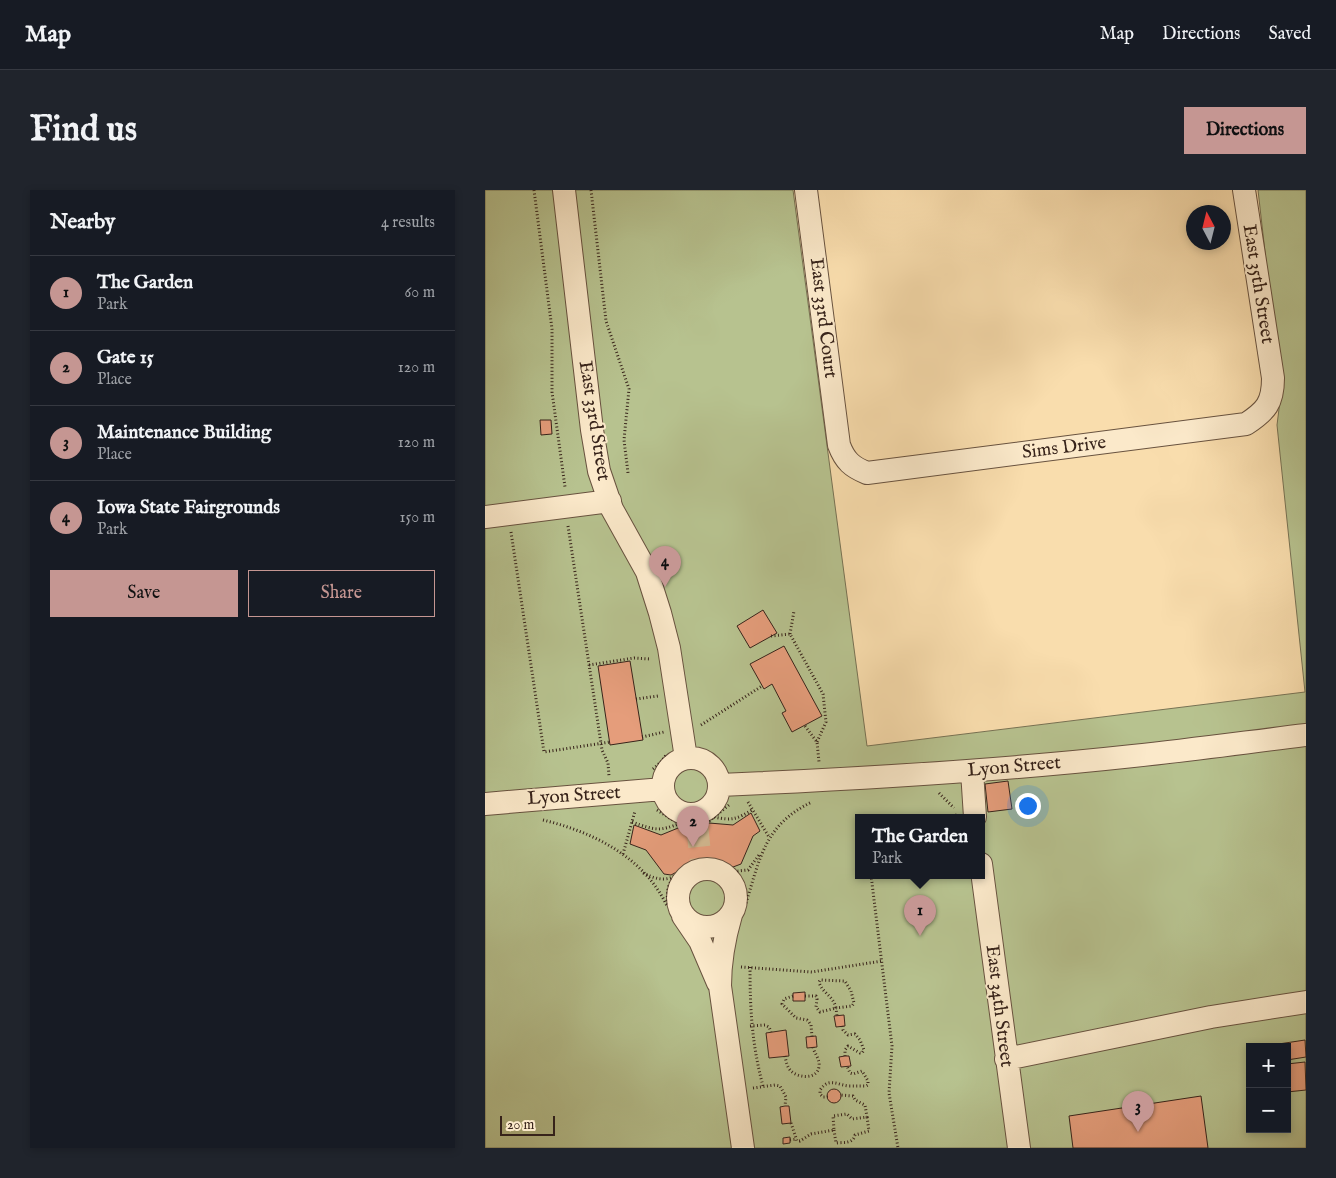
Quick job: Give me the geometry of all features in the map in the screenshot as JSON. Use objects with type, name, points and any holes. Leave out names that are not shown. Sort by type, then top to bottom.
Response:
[{"type":"street","name":"East 33rd Street","points":[[564,190],[592,430],[599,471],[610,501],[647,572],[660,613],[669,648],[670,732],[676,754]]},
{"type":"street","name":"East 33rd Court","points":[[806,190],[839,445]]},
{"type":"street","name":"East 35th Street","points":[[1244,190],[1273,378]]},
{"type":"street","name":"Sims Drive","points":[[839,445],[844,458],[854,468],[867,473],[1246,424],[1261,415],[1269,404],[1273,392],[1273,378]]},
{"type":"street","points":[[485,517],[568,515],[610,501]]},
{"type":"street","name":"Lyon Street","points":[[720,785],[819,790],[971,771],[1132,756],[1306,734]]},
{"type":"street","points":[[676,754],[705,761],[713,767],[718,775],[720,785],[716,801],[697,820],[673,808],[668,803],[663,789],[663,780],[666,772],[671,765],[679,760],[676,754]]},
{"type":"street","points":[[971,771],[975,814]]},
{"type":"street","name":"Lyon Street","points":[[485,804],[663,789]]},
{"type":"street","points":[[675,912],[678,906],[677,896],[680,886],[685,878],[702,866],[719,872],[732,883],[735,890],[738,912],[723,948],[720,986],[743,1148]]},
{"type":"street","name":"East 34th Street","points":[[983,879],[1019,1148]]},
{"type":"street","points":[[675,912],[689,922],[706,928],[725,922],[738,912]]},
{"type":"street","points":[[675,912],[700,941],[720,986]]},
{"type":"street","points":[[1006,1059],[1211,1018],[1306,1002]]},
{"type":"path","points":[[534,190],[552,329],[552,392],[589,665],[601,744],[608,763],[609,776]]},
{"type":"path","points":[[591,190],[606,321],[629,389],[624,440],[628,473]]},
{"type":"path","points":[[510,525],[544,752],[610,742]]},
{"type":"path","points":[[738,912],[761,852],[769,837],[796,809],[819,790],[817,742],[826,722],[823,694],[790,634],[794,611]]},
{"type":"path","points":[[771,636],[790,634]]},
{"type":"path","points":[[589,665],[634,658],[653,659],[653,655]]},
{"type":"path","points":[[642,736],[698,728],[762,686]]},
{"type":"path","points":[[636,699],[660,696],[661,704]]},
{"type":"path","points":[[805,726],[817,742]]},
{"type":"path","points":[[652,770],[666,755],[676,754]]},
{"type":"path","points":[[601,777],[617,776]]},
{"type":"path","points":[[746,800],[769,837]]},
{"type":"path","points":[[623,854],[636,807]]},
{"type":"path","points":[[632,822],[662,830],[697,820],[730,820],[739,818],[752,810]]},
{"type":"path","points":[[540,820],[583,833],[611,845],[642,872],[675,912]]},
{"type":"path","points":[[731,869],[739,872],[748,870],[761,852]]},
{"type":"path","points":[[642,872],[658,879],[669,880],[678,875]]},
{"type":"path","points":[[872,879],[892,1046],[889,1093],[898,1148]]},
{"type":"path","points":[[733,966],[812,972],[882,961]]},
{"type":"path","points":[[749,968],[749,1007],[755,1057],[765,1086],[780,1086],[786,1097],[785,1106]]},
{"type":"path","points":[[805,996],[815,996],[817,999],[816,1006],[820,1012],[836,1008],[852,1006],[854,1003],[845,981],[821,980],[820,986],[834,1000],[836,1008],[837,1016]]},
{"type":"path","points":[[793,996],[784,999],[782,1004],[796,1018],[809,1022],[812,1037]]},
{"type":"path","points":[[726,1029],[765,1025],[771,1032]]},
{"type":"path","points":[[842,1026],[845,1033],[857,1035],[864,1050],[860,1053],[848,1046],[845,1050],[845,1056]]},
{"type":"path","points":[[785,1056],[789,1069],[794,1074],[810,1076],[818,1070],[819,1065],[813,1047]]},
{"type":"path","points":[[828,1098],[820,1094],[820,1090],[827,1083],[837,1082],[847,1086],[868,1085],[868,1081],[862,1071],[853,1074],[849,1073],[847,1066]]},
{"type":"path","points":[[841,1095],[853,1096],[855,1100],[865,1105],[867,1117],[869,1131],[855,1135],[851,1141],[836,1142],[833,1116],[847,1114],[852,1119],[867,1117]]},
{"type":"path","points":[[791,1123],[797,1139]]},
{"type":"path","points":[[790,1140],[797,1139],[800,1141],[811,1134],[834,1130]]},
{"type":"green space","points":[[485,190],[793,190],[867,746],[1305,692],[1277,425],[1281,393],[1258,190],[1306,190],[1306,1148],[485,1148]]},
{"type":"building","points":[[540,420],[551,420],[552,434],[541,435]]},
{"type":"building","points":[[763,610],[777,633],[750,648],[737,626]]},
{"type":"building","points":[[784,646],[822,716],[792,732],[782,713],[786,711],[772,684],[764,689],[750,664]]},
{"type":"building","points":[[630,661],[643,740],[610,745],[598,666]]},
{"type":"building","points":[[1008,781],[1012,809],[988,812],[985,784]]},
{"type":"building","points":[[751,813],[760,831],[753,836],[741,864],[733,867],[719,863],[702,862],[686,867],[671,875],[664,874],[646,850],[630,844],[634,825],[661,835],[683,826],[709,823],[733,825]]},
{"type":"building","points":[[805,992],[805,1001],[793,1001],[793,993]]},
{"type":"building","points":[[844,1015],[845,1026],[836,1027],[834,1016]]},
{"type":"building","points":[[786,1030],[789,1056],[769,1058],[766,1033]]},
{"type":"building","points":[[816,1036],[817,1047],[807,1048],[806,1037]]},
{"type":"building","points":[[1305,1040],[1306,1057],[1291,1059],[1291,1043],[1285,1043]]},
{"type":"building","points":[[849,1056],[851,1066],[841,1067],[839,1057]]},
{"type":"building","points":[[1305,1062],[1306,1090],[1291,1092],[1291,1064]]},
{"type":"building","points":[[834,1089],[839,1091],[841,1096],[839,1101],[834,1103],[829,1101],[827,1096],[829,1091]]},
{"type":"building","points":[[1201,1096],[1208,1148],[1073,1148],[1069,1116]]},
{"type":"building","points":[[789,1106],[791,1123],[782,1124],[780,1107]]},
{"type":"building","points":[[790,1137],[790,1143],[783,1144],[783,1138]]},
{"type":"tunnel","points":[[697,825],[701,862]]},
{"type":"place","name":"Iowa State Fairgrounds","points":[[665,587]]},
{"type":"place","name":"Gate 15","points":[[693,847]]},
{"type":"place","name":"The Garden","points":[[920,936]]},
{"type":"place","name":"Maintenance Building","points":[[1138,1132]]}]
